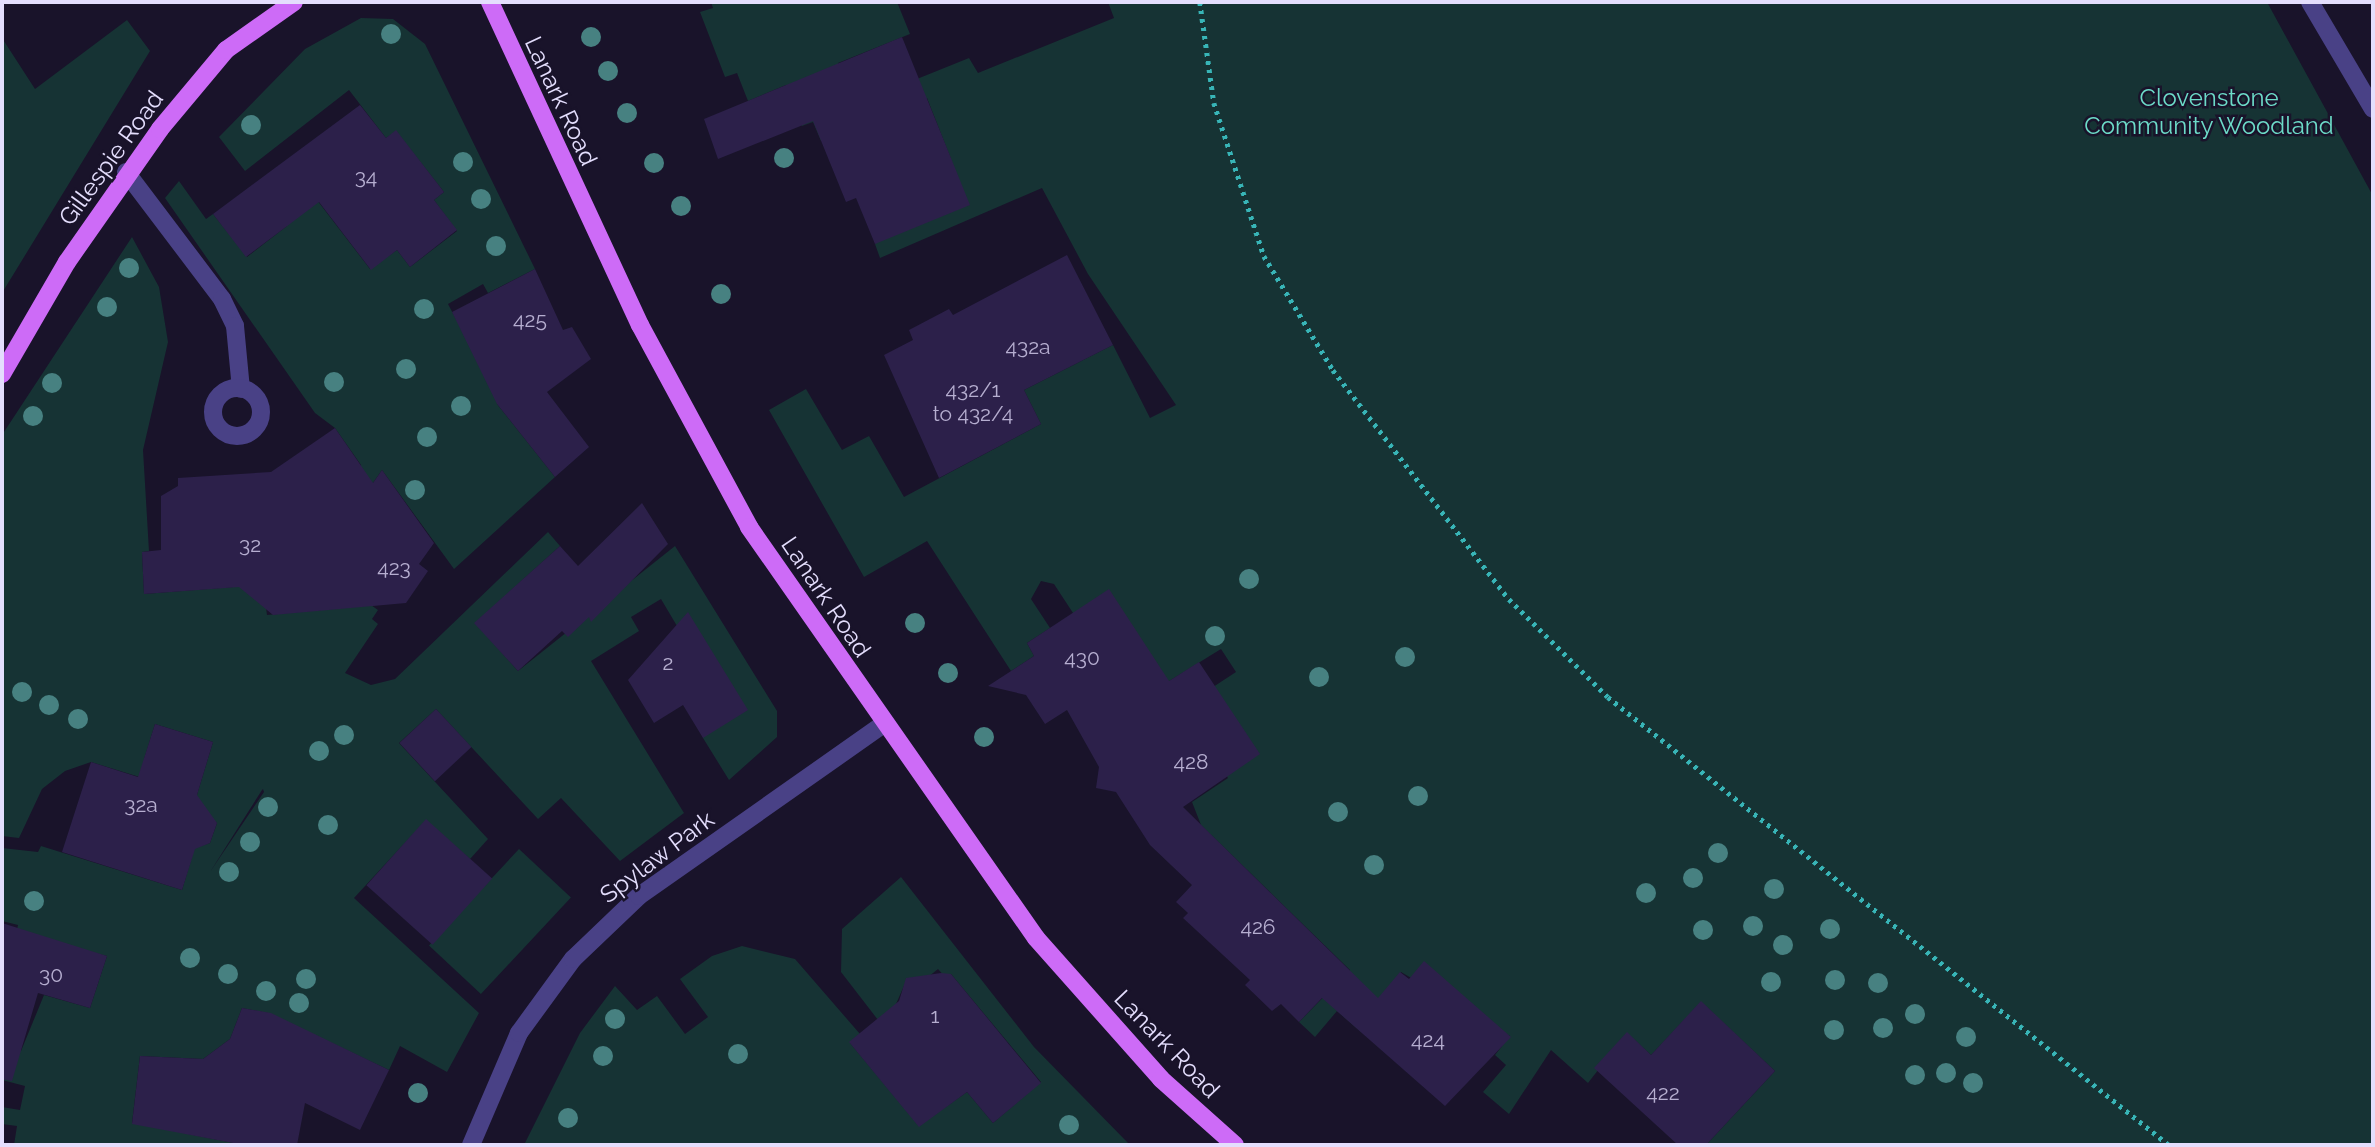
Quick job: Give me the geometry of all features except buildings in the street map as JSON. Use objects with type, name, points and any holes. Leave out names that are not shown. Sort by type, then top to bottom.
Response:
[{"type":"main road","name":"Gillespie Road","points":[[2,374],[126,172],[226,50],[294,2]]},
{"type":"main road","name":"Lanark Road","points":[[490,2],[665,372],[749,527],[882,725],[1036,938],[1161,1079],[1235,1145]]},
{"type":"street","points":[[2310,2],[2373,109]]},
{"type":"street","points":[[126,172],[222,299],[239,349],[241,388]]},
{"type":"street","name":"Spylaw Park","points":[[471,1145],[519,1033],[573,959],[639,896],[882,725]]},
{"type":"path","points":[[1200,2],[1214,103],[1264,256],[1333,370],[1509,600],[1608,697],[2169,1145]]},
{"type":"green space","name":"Clovenstone Community Woodland","points":[[711,2],[897,2],[910,34],[838,63],[855,104],[969,58],[978,73],[1114,18],[1108,2],[2267,2],[2373,196],[2373,1145],[1706,1145],[1775,1071],[1701,1002],[1651,1055],[1627,1033],[1588,1083],[1551,1050],[1509,1114],[1483,1092],[1506,1065],[1495,1055],[1510,1036],[1401,972],[1361,1032],[1337,1011],[1315,1037],[1299,1022],[1350,970],[1201,825],[1192,802],[1228,778],[1181,708],[1236,672],[1221,649],[1119,712],[1073,613],[1054,584],[1041,581],[1031,599],[1050,628],[1027,643],[1034,656],[1011,671],[927,541],[864,577],[769,410],[806,389],[842,450],[869,436],[904,497],[1041,424],[1024,390],[1113,345],[1150,418],[1176,405],[1088,274],[1042,188],[880,258],[875,244],[951,159],[927,98],[821,141],[813,122],[802,126],[786,85],[748,101],[737,73],[725,77],[700,12],[713,8]]},
{"type":"green space","points":[[361,18],[393,19],[425,44],[535,269],[488,293],[483,284],[448,304],[485,374],[543,367],[497,404],[555,477],[454,569],[382,470],[359,503],[348,589],[378,610],[372,619],[378,624],[345,673],[371,685],[395,679],[548,532],[560,546],[475,623],[518,671],[675,546],[777,711],[777,737],[729,780],[703,738],[677,626],[661,599],[631,617],[639,631],[591,661],[684,813],[620,861],[561,798],[538,819],[436,709],[399,743],[488,839],[470,859],[426,820],[354,898],[479,1013],[447,1072],[400,1046],[389,1070],[268,1013],[242,1008],[230,1039],[203,1059],[140,1056],[132,1123],[244,1145],[14,1145],[17,1126],[2,1124],[2,1107],[20,1110],[25,1086],[2,1080],[2,1046],[21,1051],[44,995],[90,1008],[107,956],[16,934],[18,925],[2,921],[2,848],[38,852],[41,846],[182,890],[192,857],[179,853],[210,843],[217,823],[193,808],[213,742],[155,724],[144,759],[146,779],[91,762],[65,771],[42,789],[19,838],[2,836],[2,435],[132,237],[159,287],[168,342],[143,450],[149,551],[142,552],[144,594],[246,586],[265,600],[267,615],[343,608],[361,465],[335,428],[315,413],[165,198],[179,181],[206,219],[213,214],[247,257],[287,226],[256,185],[287,161],[370,269],[397,250],[410,267],[457,231],[434,200],[444,192],[396,131],[386,138],[349,90],[245,171],[219,137],[305,49]],"holes":[[[263,789],[264,792],[210,872]]]},
{"type":"green space","points":[[127,20],[150,51],[2,293],[2,38],[35,89]]},
{"type":"green space","points":[[519,849],[571,897],[481,994],[429,946]]},
{"type":"green space","points":[[901,877],[1034,1047],[1130,1145],[524,1145],[580,1033],[615,986],[637,1010],[657,996],[685,1034],[708,1017],[680,979],[712,956],[742,946],[795,959],[860,1034],[850,1043],[919,1126],[967,1092],[993,1123],[1041,1082],[951,974],[946,978],[938,969],[923,981],[907,979],[885,1029],[841,972],[842,929]]}]
